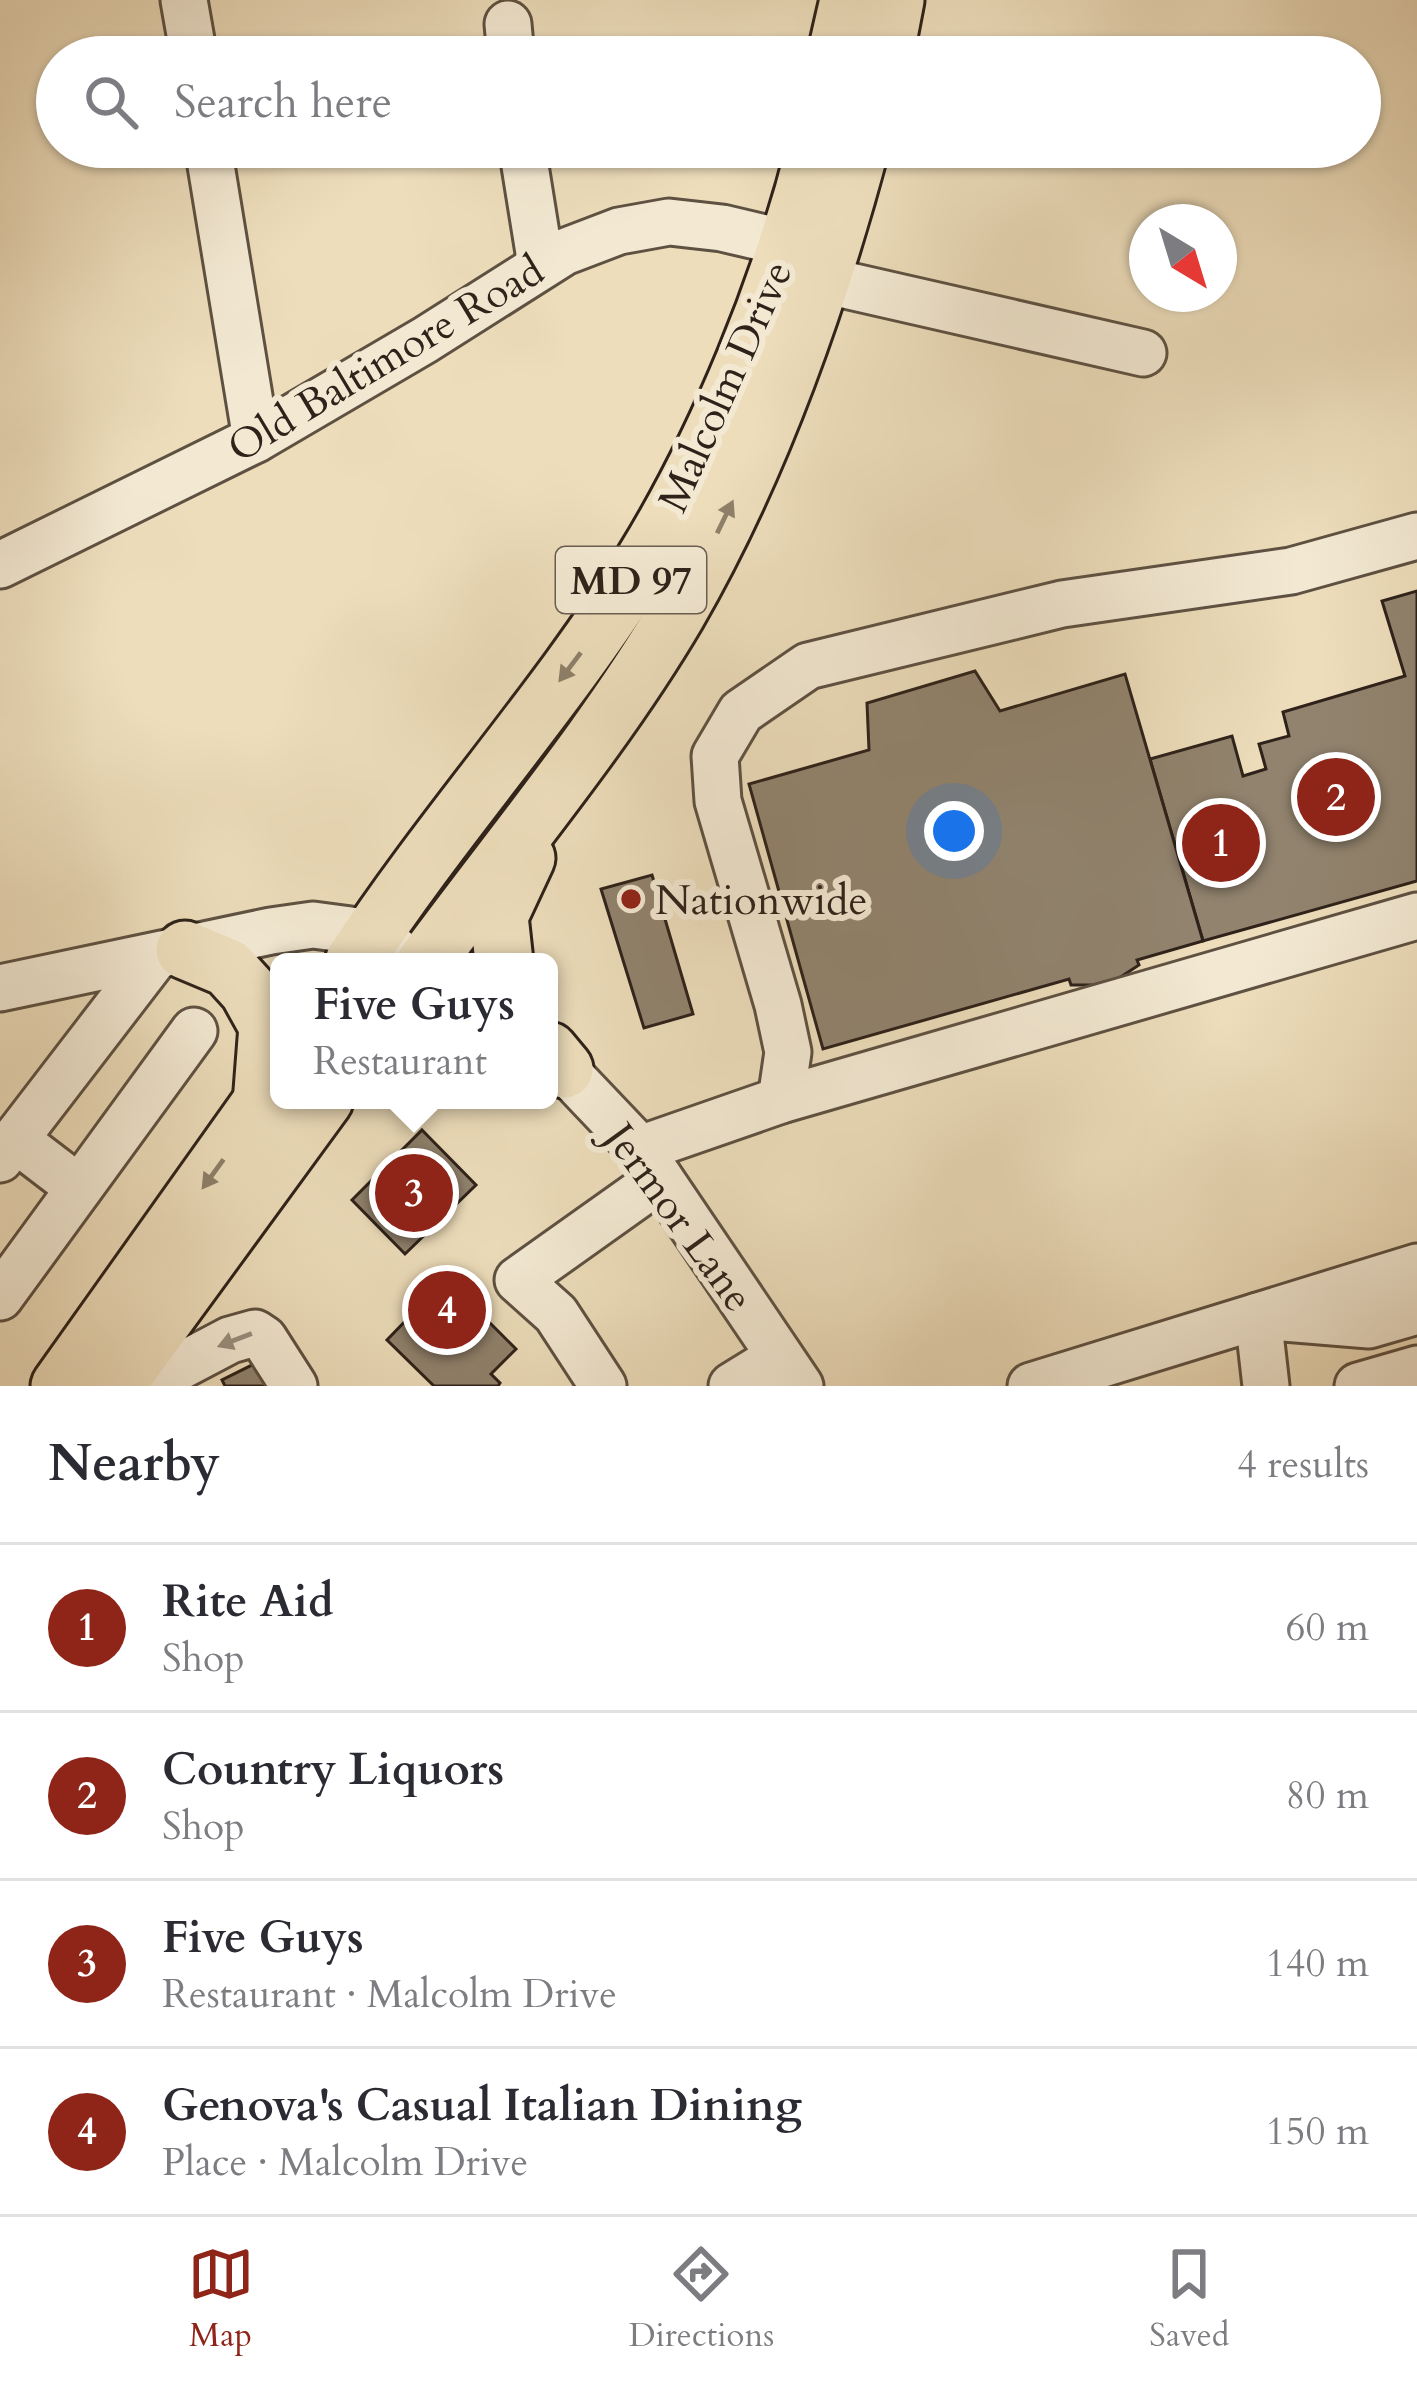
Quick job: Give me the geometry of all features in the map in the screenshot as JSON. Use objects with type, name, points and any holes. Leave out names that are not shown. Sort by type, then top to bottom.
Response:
[{"type":"main road","points":[[841,36],[849,0]]},
{"type":"main road","points":[[888,36],[895,0]]},
{"type":"main road","name":"Malcolm Drive","points":[[433,953],[634,682],[678,611],[756,450],[803,261],[814,168]]},
{"type":"main road","name":"Malcolm Drive","points":[[380,953],[644,561],[850,168]]},
{"type":"main road","points":[[503,953],[500,916],[546,799]]},
{"type":"main road","points":[[60,1386],[270,1091],[268,1026],[248,990],[228,968],[170,953]]},
{"type":"main road","points":[[135,1382],[318,1109]]},
{"type":"street","points":[[184,0],[190,36]]},
{"type":"street","points":[[211,168],[256,439]]},
{"type":"street","points":[[525,168],[541,265]]},
{"type":"street","name":"Old Baltimore Road","points":[[0,565],[256,439],[541,265],[619,231],[669,222],[722,229],[803,261],[1143,353]]},
{"type":"street","points":[[781,1100],[788,1052],[718,801],[715,755],[741,712],[808,665],[1062,604],[1291,571],[1417,536]]},
{"type":"street","points":[[603,1386],[556,1314],[518,1280],[650,1164],[781,1100],[1417,916]]},
{"type":"street","points":[[0,988],[313,926],[380,953]]},
{"type":"street","points":[[80,1188],[7,1149],[170,953]]},
{"type":"street","points":[[0,1297],[194,1031]]},
{"type":"street","name":"Jermor Lane","points":[[558,1066],[650,1164],[790,1371]]},
{"type":"street","points":[[1031,1386],[1417,1268]]},
{"type":"street","points":[[1258,1316],[1369,1325],[1417,1311]]},
{"type":"street","points":[[1258,1316],[1266,1386]]},
{"type":"street","points":[[135,1382],[255,1333],[264,1339],[294,1386]]},
{"type":"street","points":[[1358,1386],[1417,1369]]},
{"type":"street","points":[[732,1386],[790,1371]]},
{"type":"building","points":[[1417,591],[1417,881],[1203,941],[1150,759],[1232,736],[1243,776],[1266,769],[1259,744],[1289,736],[1283,712],[1405,676],[1382,601]]},
{"type":"building","points":[[975,671],[1000,711],[1125,674],[1203,941],[1137,960],[1139,965],[1119,978],[1093,985],[1071,985],[1069,979],[823,1049],[749,784],[869,750],[867,703]]},
{"type":"building","points":[[652,875],[693,1014],[644,1028],[601,889]]},
{"type":"building","points":[[422,1130],[476,1185],[405,1254],[352,1200]]},
{"type":"building","points":[[446,1279],[516,1349],[491,1374],[498,1386],[434,1386],[387,1340]]},
{"type":"building","points":[[264,1359],[277,1386],[225,1386],[222,1380]]},
{"type":"place","name":"Country Liquors","points":[[1336,797]]},
{"type":"place","name":"Rite Aid","points":[[1221,843]]},
{"type":"place","name":"Nationwide","points":[[631,899]]},
{"type":"place","name":"Five Guys","points":[[414,1193]]},
{"type":"place","name":"Genova's Casual Italian Dining","points":[[447,1310]]}]
